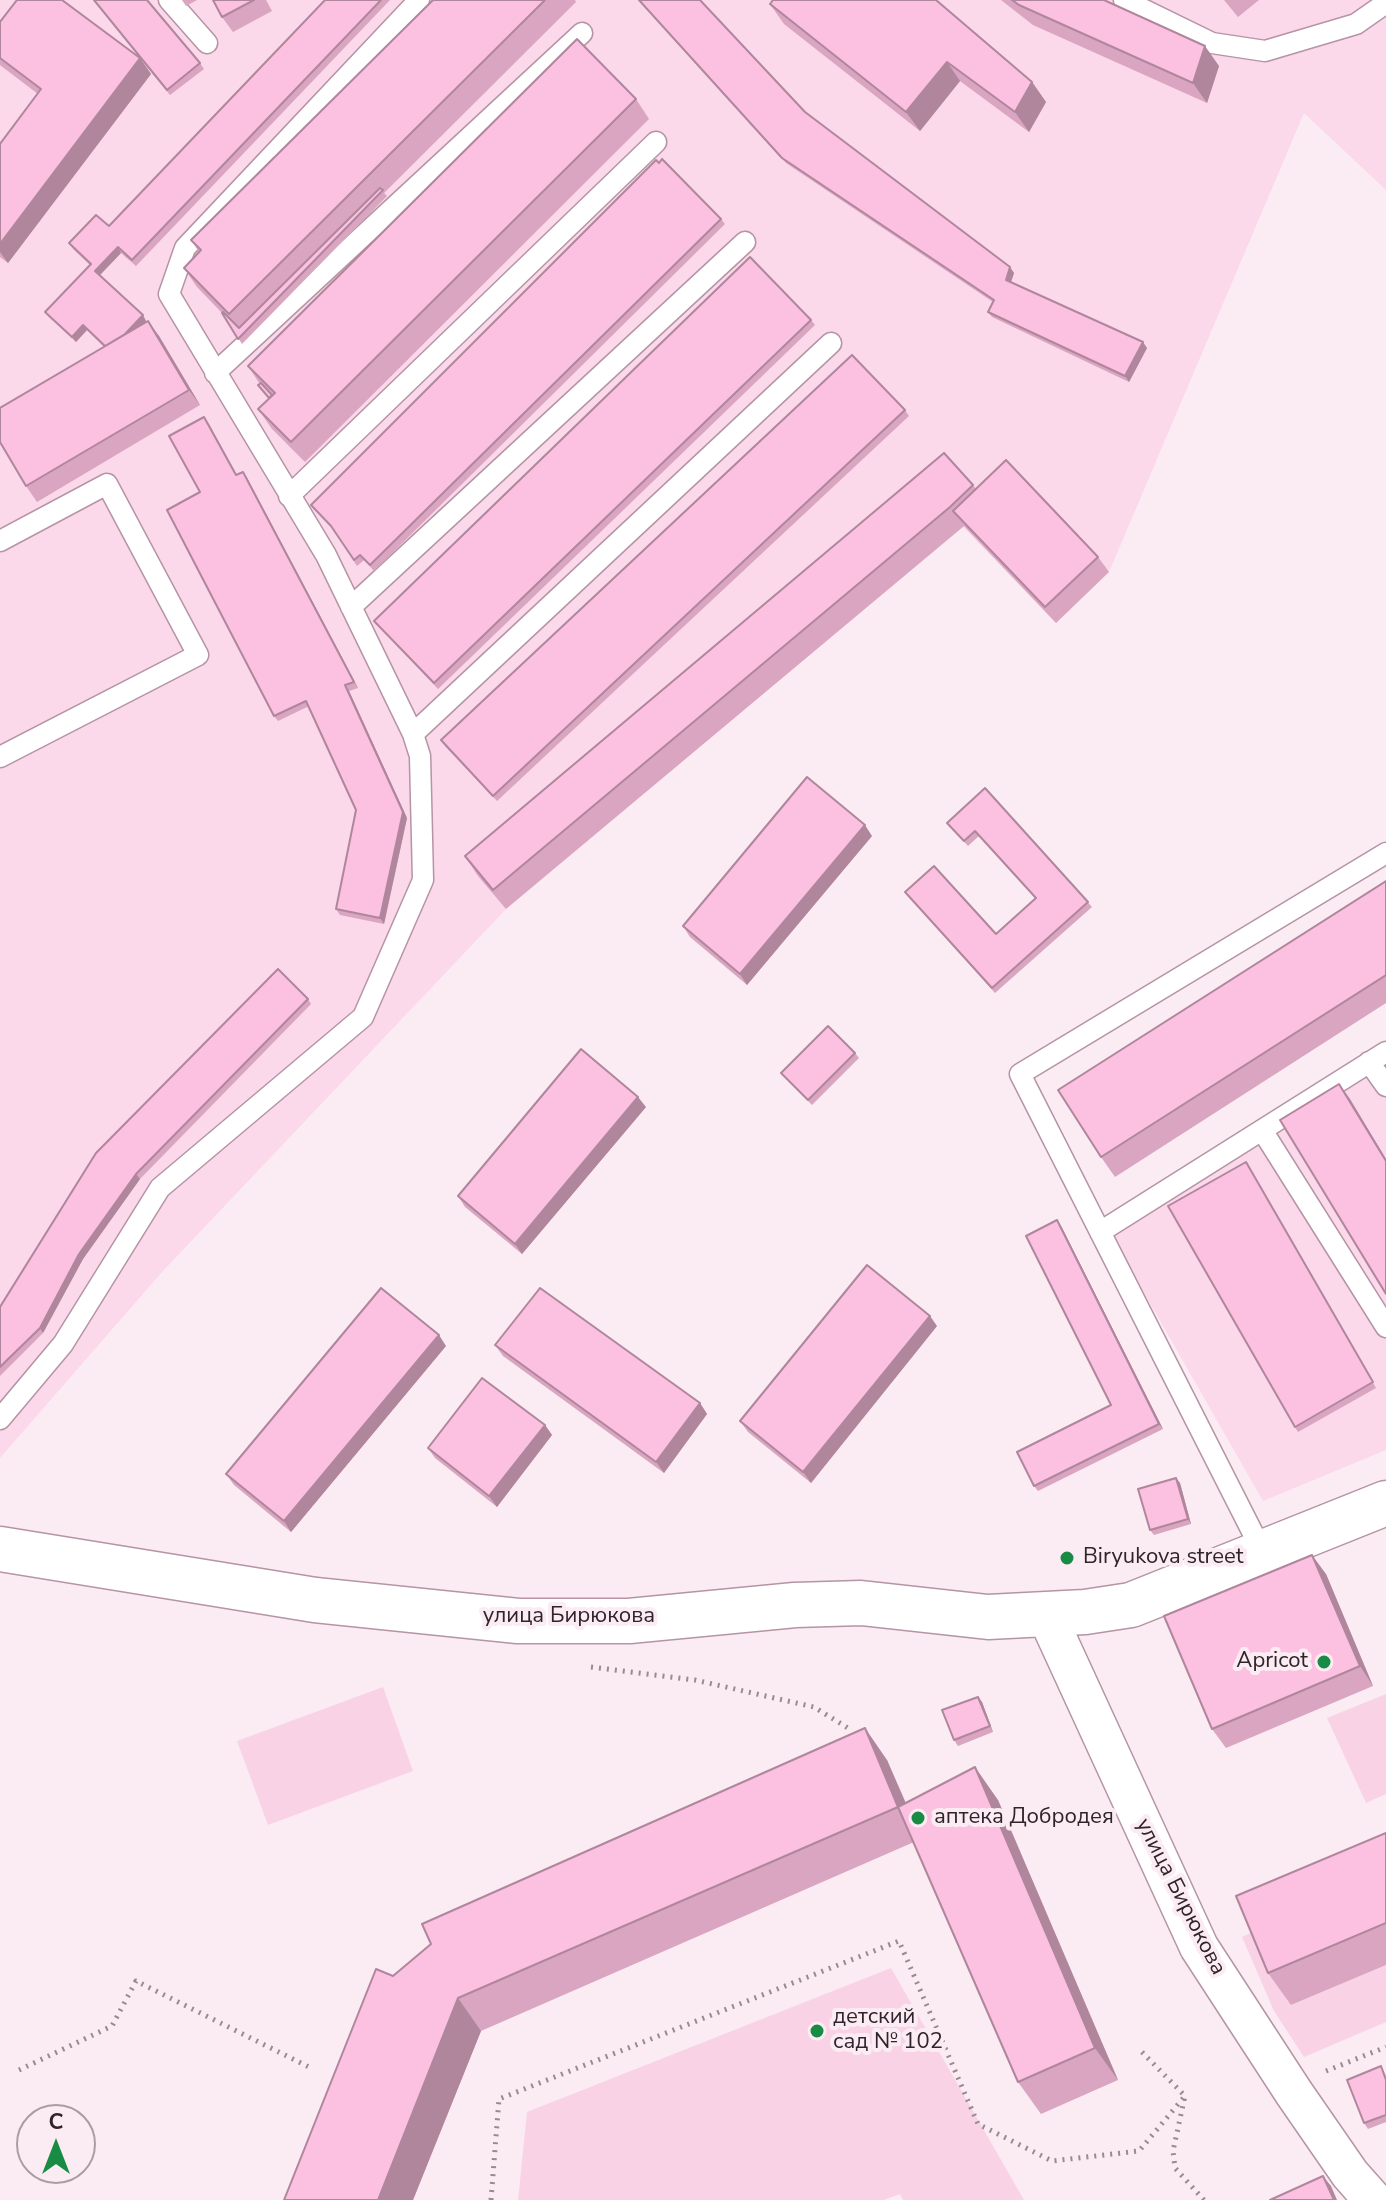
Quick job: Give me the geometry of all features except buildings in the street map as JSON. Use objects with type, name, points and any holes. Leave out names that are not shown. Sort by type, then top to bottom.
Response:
[{"type":"street","name":"улица Бирюкова","points":[[0,1549],[315,1600],[518,1621],[629,1621],[795,1605],[861,1603],[988,1617],[1085,1612],[1131,1605],[1386,1503]]},
{"type":"street","name":"улица Бирюкова","points":[[1046,1614],[1199,1947],[1350,2174],[1373,2200]]},
{"type":"lane","points":[[169,0],[207,43]]},
{"type":"lane","points":[[0,1419],[63,1344],[160,1188],[363,1017],[423,880],[420,756],[413,734],[326,555],[169,294],[185,248],[419,0]]},
{"type":"lane","points":[[1124,0],[1212,43],[1265,51],[1356,24],[1386,3]]},
{"type":"lane","points":[[215,373],[582,33]]},
{"type":"lane","points":[[289,496],[656,142]]},
{"type":"lane","points":[[351,607],[745,242]]},
{"type":"lane","points":[[413,734],[831,343]]},
{"type":"lane","points":[[0,541],[107,484],[198,655],[0,757]]},
{"type":"lane","points":[[1263,1553],[1020,1074],[1386,853]]},
{"type":"lane","points":[[1100,1232],[1378,1057],[1386,1086]]},
{"type":"lane","points":[[1262,1130],[1386,1327]]},
{"type":"path","points":[[491,2200],[499,2099],[899,1941],[978,2124],[1052,2161],[1139,2151],[1185,2096]]},
{"type":"path","points":[[19,2070],[112,2026],[136,1981],[313,2069]]},
{"type":"path","points":[[1313,2076],[1386,2047]]},
{"type":"path","points":[[1142,2052],[1185,2096]]},
{"type":"path","points":[[1185,2096],[1173,2151],[1175,2168],[1204,2200]]},
{"type":"shaded area","points":[[0,0],[1386,0],[1386,190],[1304,113],[1109,572],[1056,623],[963,527],[506,909],[162,1272],[0,1458]]},
{"type":"shaded area","points":[[1386,1058],[1386,1450],[1263,1501],[1111,1235]]},
{"type":"shaded area","points":[[383,1687],[413,1771],[268,1825],[237,1741]]},
{"type":"shaded area","points":[[1386,1694],[1386,1794],[1366,1803],[1327,1718]]},
{"type":"shaded area","points":[[1259,1929],[1291,2005],[1386,1965],[1386,2022],[1304,2057],[1274,2011],[1242,1937]]},
{"type":"shaded area","name":"детский сад № 102","points":[[891,1968],[1024,2200],[903,2200],[900,2194],[884,2200],[518,2200],[527,2112]]},
{"type":"place","name":"Biryukova street","points":[[1067,1558]]},
{"type":"place","name":"Apricot","points":[[1324,1662]]},
{"type":"place","name":"аптека Добродея","points":[[918,1818]]},
{"type":"place","name":"детский сад № 102","points":[[817,2031]]}]
